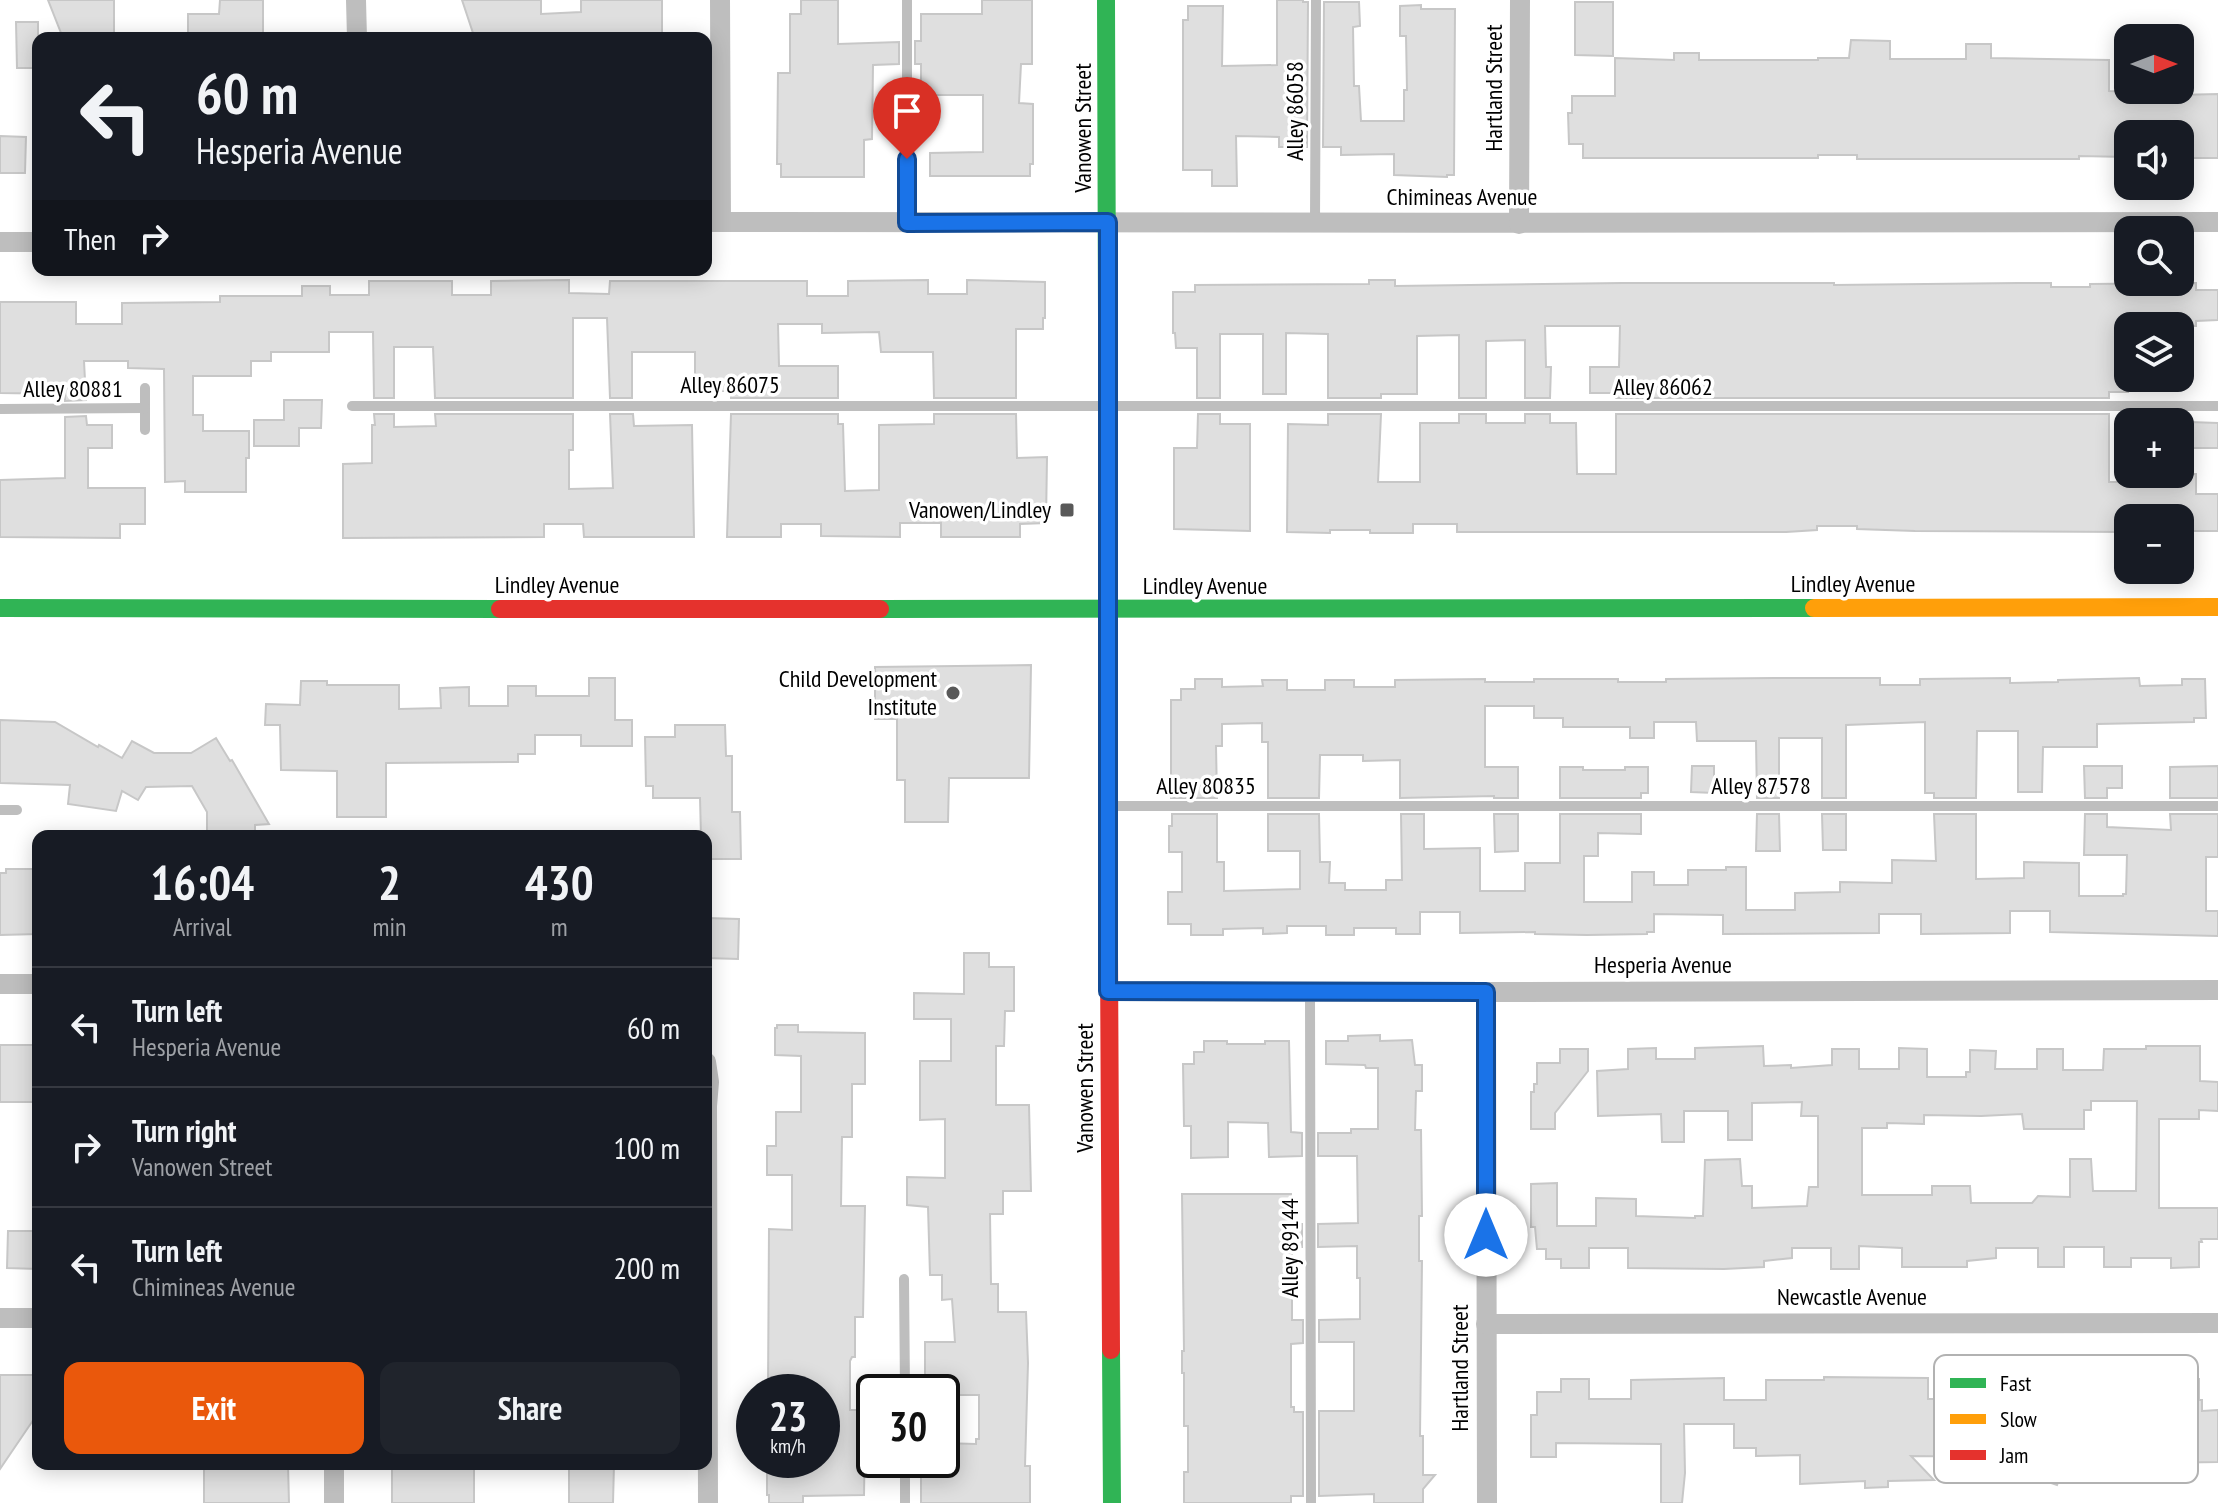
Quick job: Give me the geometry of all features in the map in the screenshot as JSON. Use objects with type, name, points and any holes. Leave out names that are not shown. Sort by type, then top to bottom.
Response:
[{"type":"main road","name":"Vanowen Street","points":[[1106,0],[1112,1503]]},
{"type":"main road","name":"Lindley Avenue","points":[[0,608],[2218,607]]},
{"type":"street","points":[[356,0],[357,32]]},
{"type":"street","points":[[714,222],[720,0]]},
{"type":"street","name":"Hartland Street","points":[[1519,224],[1520,0]]},
{"type":"street","name":"Chimineas Avenue","points":[[714,222],[2218,222]]},
{"type":"street","points":[[0,242],[32,242]]},
{"type":"street","points":[[0,984],[32,984]]},
{"type":"street","name":"Hesperia Avenue","points":[[1108,991],[2218,990]]},
{"type":"street","name":"Hartland Street","points":[[1486,992],[1487,1503]]},
{"type":"street","points":[[0,1318],[32,1318]]},
{"type":"street","name":"Newcastle Avenue","points":[[1486,1324],[2218,1323]]},
{"type":"street","points":[[334,1470],[334,1503]]},
{"type":"street","points":[[708,1470],[708,1503]]},
{"type":"lane","points":[[907,0],[907,223]]},
{"type":"lane","name":"Alley 86058","points":[[1315,222],[1316,0]]},
{"type":"lane","points":[[145,388],[145,430]]},
{"type":"lane","name":"Alley 86062","points":[[1108,405],[2218,406]]},
{"type":"lane","name":"Alley 86075","points":[[352,406],[1108,405]]},
{"type":"lane","name":"Alley 80881","points":[[0,409],[145,408]]},
{"type":"lane","name":"Alley 80835","points":[[1109,806],[1304,806]]},
{"type":"lane","name":"Alley 87578","points":[[1304,806],[2218,806]]},
{"type":"lane","points":[[0,810],[17,810]]},
{"type":"lane","name":"Alley 89144","points":[[1310,992],[1311,1503]]},
{"type":"lane","points":[[904,1279],[905,1374]]},
{"type":"lane","points":[[905,1478],[905,1503]]},
{"type":"building","points":[[48,0],[114,0],[114,32],[61,32]]},
{"type":"building","points":[[220,0],[263,0],[263,32],[188,32],[188,14],[219,14]]},
{"type":"building","points":[[462,0],[541,0],[541,14],[581,12],[581,0],[662,0],[662,32],[473,32]]},
{"type":"building","points":[[801,0],[838,0],[838,44],[899,42],[899,64],[873,65],[872,139],[864,140],[864,177],[781,177],[781,164],[777,164],[778,73],[790,73],[790,14],[801,14]]},
{"type":"building","points":[[982,0],[1032,0],[1032,64],[1021,64],[1019,103],[1033,104],[1033,164],[1030,164],[1030,176],[930,176],[930,153],[983,152],[983,95],[921,95],[921,64],[915,64],[915,41],[921,41],[921,14],[982,14]]},
{"type":"building","points":[[1277,0],[1308,2],[1307,147],[1279,147],[1279,137],[1236,136],[1237,186],[1212,186],[1212,170],[1183,170],[1183,20],[1188,20],[1188,6],[1223,6],[1222,66],[1277,65]]},
{"type":"building","points":[[1324,2],[1359,2],[1360,26],[1353,27],[1354,86],[1359,86],[1361,121],[1404,121],[1406,36],[1400,36],[1400,6],[1455,9],[1454,175],[1394,175],[1394,154],[1341,155],[1341,147],[1323,147]]},
{"type":"building","points":[[1575,2],[1613,2],[1613,56],[1575,55]]},
{"type":"building","points":[[16,22],[38,22],[38,32],[32,32],[32,68],[17,68]]},
{"type":"building","points":[[1851,40],[1890,41],[1890,59],[1966,59],[1966,44],[1991,44],[1991,58],[2109,60],[2109,91],[2114,91],[2114,104],[2194,104],[2194,95],[2218,94],[2218,158],[2194,158],[2194,120],[2114,120],[2114,157],[2079,156],[2079,159],[1857,159],[1857,155],[1818,155],[1818,158],[1583,158],[1583,144],[1569,144],[1568,113],[1572,113],[1572,96],[1615,96],[1615,58],[1674,60],[1674,53],[1699,53],[1699,60],[1849,58]]},
{"type":"building","points":[[0,136],[26,137],[25,173],[0,173]]},
{"type":"building","points":[[569,280],[569,293],[609,294],[610,281],[807,281],[807,296],[848,296],[848,281],[928,280],[928,294],[967,294],[967,280],[1045,282],[1045,318],[1043,329],[1016,329],[1016,398],[934,398],[933,352],[881,352],[879,332],[822,333],[822,324],[778,324],[779,366],[838,366],[838,398],[731,398],[731,391],[695,391],[695,352],[632,352],[632,398],[610,398],[607,318],[573,318],[573,398],[435,398],[433,347],[394,347],[394,398],[374,398],[373,332],[329,332],[329,352],[271,352],[271,361],[251,361],[251,376],[193,376],[193,415],[203,415],[203,431],[249,431],[246,492],[185,492],[185,481],[165,482],[164,369],[128,368],[128,361],[84,361],[86,400],[65,401],[65,394],[0,393],[0,302],[76,302],[76,324],[122,324],[122,303],[220,302],[220,296],[302,296],[302,286],[330,286],[330,295],[369,295],[369,281],[452,281],[452,295],[491,295],[491,281]]},
{"type":"building","points":[[1369,280],[1395,280],[1395,286],[2051,283],[2051,287],[2090,287],[2090,284],[2114,284],[2114,296],[2194,296],[2196,283],[2196,290],[2218,290],[2218,320],[2196,321],[2194,326],[2194,312],[2114,312],[2114,392],[2109,392],[2109,398],[1616,398],[1616,393],[1590,393],[1590,367],[1619,367],[1620,326],[1545,326],[1546,367],[1551,367],[1550,398],[1525,398],[1525,340],[1486,341],[1486,398],[1459,398],[1459,335],[1417,336],[1417,394],[1328,398],[1328,334],[1286,333],[1286,394],[1263,394],[1263,334],[1220,334],[1220,398],[1197,398],[1197,348],[1176,348],[1173,292],[1195,292],[1195,285],[1369,284]]},
{"type":"building","points":[[284,400],[322,400],[321,428],[299,428],[299,446],[254,446],[254,420],[284,420]]},
{"type":"building","points":[[374,414],[394,414],[394,427],[436,426],[435,414],[573,414],[569,489],[613,488],[610,414],[633,414],[634,426],[692,425],[694,537],[584,537],[583,524],[544,524],[544,537],[343,538],[343,464],[372,463]]},
{"type":"building","points":[[731,414],[838,414],[838,424],[843,424],[845,491],[879,490],[879,425],[934,424],[934,414],[1016,414],[1017,458],[1047,457],[1046,523],[1020,524],[1020,537],[941,537],[941,523],[900,523],[900,537],[821,536],[821,524],[781,524],[781,537],[727,537]]},
{"type":"building","points":[[1198,414],[1220,414],[1220,424],[1250,424],[1250,531],[1174,529],[1174,448],[1197,448]]},
{"type":"building","points":[[1328,414],[1381,414],[1378,482],[1420,482],[1420,423],[1459,423],[1459,414],[1486,414],[1486,423],[1525,423],[1525,414],[1550,414],[1550,423],[1576,423],[1577,474],[1616,474],[1616,414],[2109,414],[2109,482],[2114,482],[2114,488],[2194,488],[2196,474],[2196,494],[2218,494],[2218,531],[2194,531],[2194,504],[2114,504],[2114,532],[1915,531],[1817,526],[1817,530],[1786,532],[1457,532],[1457,524],[1413,524],[1413,533],[1370,533],[1370,530],[1287,532],[1288,424],[1328,425]]},
{"type":"building","points":[[86,416],[87,425],[112,425],[112,448],[88,448],[88,488],[145,488],[145,524],[120,524],[120,538],[0,537],[0,480],[65,478],[65,417]]},
{"type":"building","points":[[2194,422],[2218,423],[2218,448],[2194,448]]},
{"type":"building","points":[[1031,665],[1029,778],[949,778],[948,822],[905,822],[905,780],[897,780],[897,719],[875,719],[875,667]]},
{"type":"building","points":[[589,678],[615,678],[615,720],[632,720],[632,746],[581,746],[581,735],[535,735],[535,754],[518,754],[518,762],[386,763],[386,817],[337,817],[337,771],[281,770],[280,725],[265,725],[266,704],[300,705],[301,681],[327,681],[327,685],[399,685],[399,709],[441,708],[440,688],[469,687],[469,706],[508,706],[508,686],[536,686],[536,696],[589,696]]},
{"type":"building","points":[[1880,678],[1880,685],[1920,685],[1920,679],[2010,678],[2010,683],[2139,678],[2140,686],[2182,685],[2182,679],[2205,679],[2206,718],[2194,718],[2194,722],[2097,724],[2097,747],[2043,747],[2042,792],[2018,792],[2018,731],[1977,731],[1976,798],[1934,798],[1934,793],[1925,793],[1925,722],[1846,725],[1846,798],[1822,798],[1822,738],[1779,738],[1779,798],[1757,798],[1756,741],[1697,741],[1696,722],[1654,722],[1654,738],[1630,738],[1630,727],[1563,727],[1563,718],[1534,718],[1534,706],[1485,706],[1485,767],[1518,767],[1518,798],[1400,798],[1400,760],[1363,761],[1363,755],[1320,755],[1319,798],[1268,798],[1268,742],[1262,742],[1262,723],[1222,724],[1222,746],[1216,746],[1217,798],[1171,798],[1171,700],[1181,700],[1181,689],[1195,689],[1195,679],[1222,679],[1222,687],[1263,686],[1262,680],[1287,680],[1287,690],[1325,690],[1325,680],[1354,680],[1354,687],[1395,687],[1395,680],[1534,682],[1534,679],[1618,679],[1618,682],[1666,682],[1666,679]]},
{"type":"building","points":[[0,720],[55,722],[122,758],[132,741],[154,753],[191,753],[216,738],[269,824],[255,825],[255,830],[207,830],[207,812],[192,786],[146,787],[138,800],[122,791],[116,811],[68,804],[70,785],[0,783]]},
{"type":"building","points":[[675,725],[725,725],[726,756],[732,756],[732,812],[740,812],[741,859],[712,859],[712,830],[701,830],[700,798],[653,798],[653,786],[646,786],[645,737],[675,737]]},
{"type":"building","points":[[1692,766],[1714,766],[1714,793],[1691,792]]},
{"type":"building","points":[[2084,766],[2122,766],[2122,788],[2107,788],[2107,798],[2085,798]]},
{"type":"building","points":[[2218,766],[2218,798],[2170,798],[2170,767]]},
{"type":"building","points":[[1560,767],[1625,770],[1625,767],[1648,767],[1648,793],[1641,793],[1641,798],[1560,798]]},
{"type":"building","points":[[1172,814],[1217,814],[1217,862],[1224,862],[1224,891],[1300,889],[1300,851],[1268,851],[1268,814],[1319,814],[1320,862],[1330,862],[1329,883],[1345,883],[1345,890],[1386,890],[1386,880],[1402,880],[1401,814],[1424,814],[1424,849],[1480,848],[1480,891],[1525,891],[1525,863],[1560,863],[1560,814],[1641,814],[1641,834],[1598,833],[1598,856],[1584,856],[1584,902],[1632,902],[1632,872],[1654,872],[1654,885],[1688,885],[1688,870],[1746,867],[1746,910],[1795,910],[1795,893],[1840,892],[1840,882],[1892,883],[1892,860],[1936,861],[1934,814],[1976,814],[1976,879],[2024,878],[2024,862],[2079,863],[2079,896],[2123,896],[2126,894],[2127,855],[2084,855],[2085,814],[2107,814],[2107,827],[2171,830],[2170,814],[2218,814],[2218,857],[2206,857],[2206,911],[2218,911],[2218,936],[2050,932],[2050,911],[2010,911],[2010,933],[1921,934],[1921,914],[1879,914],[1879,933],[1723,934],[1723,915],[1654,914],[1654,932],[1647,934],[1460,933],[1460,912],[1420,912],[1420,934],[1396,934],[1396,928],[1354,928],[1354,935],[1326,935],[1326,926],[1287,926],[1287,933],[1263,934],[1263,928],[1223,929],[1223,935],[1191,935],[1191,924],[1168,924],[1168,892],[1182,892],[1182,852],[1169,852]]},
{"type":"building","points":[[1494,814],[1518,814],[1518,851],[1495,852]]},
{"type":"building","points":[[1757,814],[1779,814],[1780,851],[1756,851]]},
{"type":"building","points":[[1822,814],[1846,814],[1846,850],[1823,850]]},
{"type":"building","points":[[6,869],[32,869],[32,934],[0,935],[0,873],[6,873]]},
{"type":"building","points":[[712,918],[739,919],[738,959],[712,958]]},
{"type":"building","points":[[964,953],[989,953],[989,967],[1014,967],[1014,1011],[1005,1011],[1004,1046],[996,1046],[996,1105],[1029,1105],[1031,1191],[1003,1191],[1003,1214],[990,1214],[991,1284],[998,1284],[998,1312],[1026,1312],[1025,1466],[1030,1466],[1030,1503],[921,1503],[921,1478],[960,1478],[960,1444],[976,1444],[976,1439],[979,1439],[979,1395],[960,1395],[960,1374],[925,1374],[925,1342],[955,1342],[952,1299],[942,1300],[942,1275],[930,1275],[928,1207],[907,1205],[907,1177],[945,1178],[945,1119],[920,1120],[920,1061],[951,1061],[951,1019],[914,1019],[914,993],[964,994]]},
{"type":"building","points":[[777,1025],[798,1025],[798,1032],[865,1033],[865,1084],[852,1084],[852,1137],[842,1137],[841,1206],[865,1206],[863,1317],[855,1317],[855,1357],[850,1361],[850,1410],[856,1410],[856,1478],[864,1478],[864,1495],[803,1496],[803,1503],[769,1503],[767,1478],[840,1478],[840,1374],[768,1374],[769,1229],[792,1230],[792,1175],[767,1175],[767,1146],[776,1146],[776,1112],[801,1112],[801,1056],[775,1055]]},
{"type":"building","points":[[1380,1035],[1380,1041],[1412,1040],[1415,1065],[1422,1065],[1422,1091],[1416,1091],[1415,1130],[1421,1130],[1420,1436],[1423,1436],[1423,1475],[1435,1475],[1423,1489],[1423,1503],[1374,1503],[1374,1494],[1319,1496],[1319,1411],[1354,1411],[1354,1342],[1319,1342],[1319,1320],[1360,1319],[1360,1278],[1357,1278],[1357,1246],[1318,1247],[1318,1224],[1358,1223],[1357,1156],[1318,1156],[1318,1133],[1378,1129],[1378,1068],[1326,1064],[1326,1041],[1348,1041],[1348,1036]]},
{"type":"building","points":[[1204,1041],[1265,1044],[1265,1041],[1289,1041],[1291,1132],[1302,1133],[1302,1156],[1269,1157],[1268,1123],[1228,1122],[1228,1157],[1191,1158],[1191,1126],[1184,1126],[1183,1064],[1194,1064],[1194,1052],[1204,1052]]},
{"type":"building","points":[[0,1045],[32,1045],[32,1102],[0,1102]]},
{"type":"building","points":[[1763,1046],[1764,1066],[1791,1065],[1791,1068],[1832,1065],[1832,1049],[1859,1049],[1859,1069],[1899,1069],[1899,1048],[1927,1049],[1927,1077],[1966,1077],[1966,1072],[1970,1072],[1970,1050],[1996,1051],[1995,1069],[2037,1069],[2037,1049],[2063,1049],[2063,1070],[2103,1070],[2104,1049],[2200,1046],[2200,1081],[2218,1082],[2218,1111],[2199,1110],[2199,1119],[2159,1119],[2159,1208],[2218,1208],[2218,1239],[2201,1239],[2199,1267],[2171,1268],[2171,1258],[2131,1258],[2131,1267],[2104,1267],[2104,1247],[2064,1247],[2064,1267],[2038,1267],[2038,1248],[1996,1248],[1996,1258],[1967,1261],[1967,1267],[1902,1267],[1902,1248],[1859,1246],[1859,1269],[1831,1269],[1831,1248],[1792,1248],[1792,1258],[1764,1261],[1764,1267],[1724,1269],[1628,1268],[1628,1248],[1589,1248],[1589,1268],[1561,1268],[1561,1259],[1546,1259],[1546,1249],[1537,1249],[1535,1227],[1531,1227],[1531,1184],[1557,1183],[1557,1226],[1596,1226],[1596,1198],[1636,1199],[1636,1216],[1695,1218],[1703,1216],[1705,1160],[1740,1159],[1742,1186],[1752,1186],[1752,1208],[1807,1206],[1809,1187],[1818,1187],[1818,1116],[1801,1116],[1802,1102],[1752,1103],[1752,1140],[1728,1140],[1728,1111],[1684,1111],[1684,1142],[1662,1142],[1661,1114],[1598,1116],[1597,1071],[1628,1069],[1628,1049],[1656,1048],[1656,1059],[1695,1059],[1695,1048]],"holes":[[[2091,1101],[2137,1101],[2136,1191],[2093,1191],[2091,1159],[2070,1159],[2070,1197],[2038,1196],[2032,1203],[1971,1203],[1970,1186],[1932,1186],[1932,1195],[1862,1195],[1862,1128],[1887,1128],[1887,1123],[1924,1124],[1924,1115],[2022,1114],[2024,1129],[2084,1129],[2084,1110],[2091,1110]]]},
{"type":"building","points":[[1560,1049],[1588,1049],[1588,1071],[1555,1113],[1555,1129],[1531,1129],[1531,1092],[1537,1084],[1537,1063],[1560,1063]]},
{"type":"building","points":[[1182,1194],[1291,1194],[1291,1224],[1302,1224],[1302,1247],[1292,1247],[1292,1320],[1303,1320],[1303,1343],[1291,1344],[1291,1407],[1294,1407],[1294,1412],[1303,1412],[1303,1496],[1291,1496],[1291,1503],[1184,1503],[1188,1426],[1184,1426],[1182,1373]]},
{"type":"building","points":[[8,1231],[32,1231],[32,1269],[7,1268]]},
{"type":"building","points":[[0,1375],[32,1375],[32,1422],[0,1469]]},
{"type":"building","points":[[1824,1377],[1928,1378],[1928,1399],[1934,1399],[1934,1456],[1911,1456],[1934,1480],[1888,1481],[1888,1487],[1865,1488],[1865,1481],[1800,1484],[1800,1455],[1756,1456],[1756,1448],[1734,1448],[1734,1424],[1684,1424],[1682,1503],[1661,1503],[1661,1444],[1556,1443],[1556,1457],[1531,1457],[1531,1415],[1537,1415],[1537,1392],[1561,1392],[1561,1379],[1589,1379],[1589,1399],[1631,1399],[1631,1380],[1724,1378],[1724,1400],[1766,1400],[1766,1380],[1824,1380]]},
{"type":"building","points":[[2198,1379],[2202,1411],[2218,1410],[2218,1462],[2198,1462]]},
{"type":"building","points":[[204,1470],[288,1470],[289,1503],[204,1503]]},
{"type":"building","points":[[392,1470],[474,1470],[474,1503],[392,1503]]},
{"type":"building","points":[[569,1470],[614,1470],[613,1503],[569,1503]]},
{"type":"traffic: fast","points":[[1106,0],[1109,955]]},
{"type":"traffic: fast","points":[[0,608],[500,609]]},
{"type":"traffic: fast","points":[[880,609],[1814,608]]},
{"type":"traffic: fast","points":[[1111,1350],[1112,1503]]},
{"type":"traffic: slow","points":[[1814,608],[2218,607]]},
{"type":"traffic: jam","points":[[500,609],[880,609]]},
{"type":"traffic: jam","points":[[1109,955],[1111,1350]]},
{"type":"place","name":"Vanowen/Lindley","points":[[1067,510]]},
{"type":"place","name":"Child Development Institute","points":[[953,693]]},
{"type":"route","points":[[907,159],[907,223],[1108,222],[1108,991],[1486,992],[1486,1235]]}]
